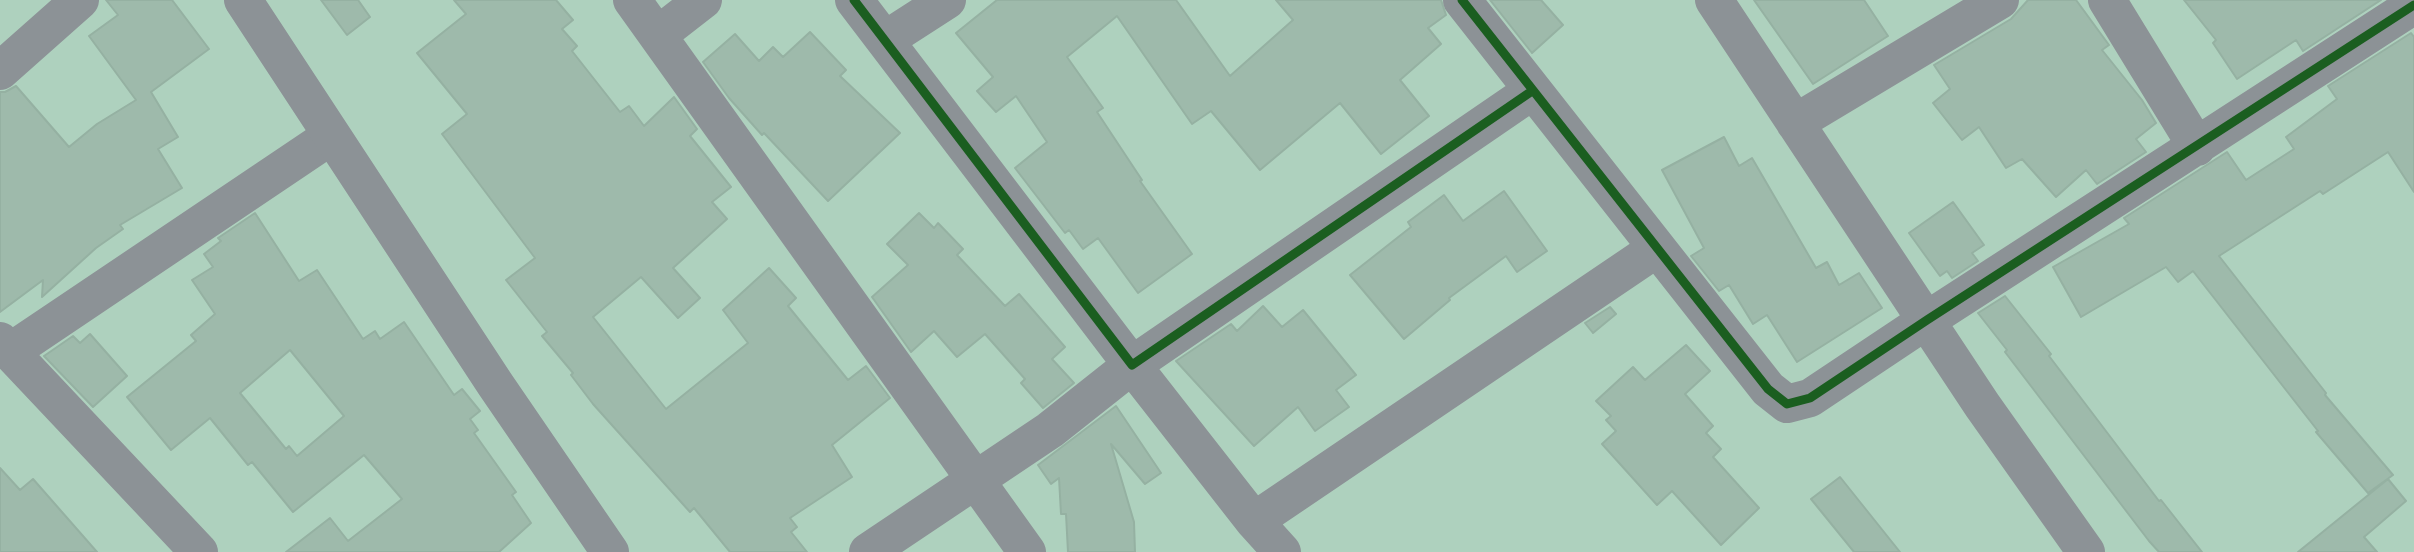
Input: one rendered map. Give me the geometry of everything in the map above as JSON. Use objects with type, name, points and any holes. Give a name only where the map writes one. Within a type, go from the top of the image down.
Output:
[{"type":"street","points":[[0,71],[80,0]]},
{"type":"street","points":[[243,0],[610,552]]},
{"type":"street","points":[[632,0],[1027,552]]},
{"type":"street","points":[[658,35],[703,0]]},
{"type":"street","points":[[853,0],[1132,365],[1254,521],[1282,552]]},
{"type":"street","points":[[885,40],[947,0]]},
{"type":"street","points":[[1462,0],[1768,389],[1787,404],[1810,398],[2414,5]]},
{"type":"street","points":[[1714,0],[1982,405],[2086,552]]},
{"type":"street","points":[[1795,123],[2000,0]]},
{"type":"street","points":[[2107,0],[2197,147]]},
{"type":"street","points":[[869,552],[1050,430],[1132,365],[1532,91]]},
{"type":"street","points":[[199,552],[5,346],[331,136]]},
{"type":"street","points":[[1254,521],[1656,249]]},
{"type":"building","points":[[106,0],[172,0],[209,49],[151,92],[178,137],[158,149],[182,188],[120,225],[123,229],[96,248],[42,297],[43,280],[0,312],[0,92],[16,86],[69,147],[97,124],[136,100],[89,36],[118,15]]},
{"type":"building","points":[[321,0],[358,0],[370,17],[347,35]]},
{"type":"building","points":[[454,0],[556,0],[573,20],[562,29],[577,46],[572,51],[620,112],[629,106],[644,126],[674,97],[697,129],[690,136],[731,187],[712,202],[727,219],[673,268],[700,298],[678,318],[641,277],[593,317],[666,409],[748,343],[723,310],[769,268],[796,298],[788,306],[848,380],[866,366],[890,398],[832,445],[852,477],[790,518],[797,527],[791,532],[807,552],[730,552],[694,508],[690,512],[593,404],[571,375],[573,373],[542,336],[547,332],[506,280],[535,258],[442,134],[467,114],[417,53],[466,14]]},
{"type":"building","points":[[997,0],[1176,0],[1230,76],[1293,20],[1276,0],[1441,0],[1446,15],[1428,28],[1441,44],[1400,80],[1429,116],[1381,154],[1340,103],[1260,170],[1211,111],[1192,124],[1117,16],[1067,57],[1103,108],[1097,112],[1142,180],[1140,181],[1192,254],[1138,293],[1098,238],[1083,249],[1069,230],[1065,233],[1015,168],[1047,142],[1016,96],[996,112],[977,91],[993,77],[956,33]]},
{"type":"building","points":[[1490,0],[1541,0],[1563,25],[1532,53]]},
{"type":"building","points":[[1754,0],[1864,0],[1888,36],[1813,84]]},
{"type":"building","points":[[2028,0],[2076,0],[2109,45],[2102,50],[2142,100],[2156,123],[2136,139],[2146,152],[2097,184],[2086,170],[2056,197],[2022,159],[2006,168],[1979,127],[1962,140],[1933,103],[1950,89],[1934,65],[2011,19]]},
{"type":"building","points":[[2184,0],[2381,0],[2303,51],[2296,40],[2237,79],[2213,43],[2216,40]]},
{"type":"building","points":[[810,32],[846,70],[840,76],[900,133],[828,201],[764,133],[762,135],[729,98],[703,62],[735,34],[759,61],[773,47],[783,57]]},
{"type":"building","points":[[2411,33],[2414,37],[2414,192],[2388,152],[2323,194],[2320,191],[2219,256],[2325,395],[2393,475],[2368,493],[2316,432],[2318,431],[2193,271],[2178,282],[2166,267],[2081,317],[2053,267],[2129,224],[2124,218],[2227,152],[2246,180],[2294,149],[2286,137],[2337,99],[2328,86]]},
{"type":"building","points":[[1724,137],[1739,166],[1752,158],[1816,268],[1827,262],[1839,285],[1859,273],[1882,308],[1797,362],[1767,315],[1753,324],[1729,285],[1719,291],[1691,256],[1704,248],[1662,170]]},
{"type":"building","points":[[1504,191],[1547,251],[1517,272],[1506,256],[1449,298],[1450,300],[1404,339],[1350,275],[1411,227],[1408,222],[1444,195],[1463,221]]},
{"type":"building","points":[[1953,202],[1984,245],[1972,253],[1978,261],[1952,278],[1947,271],[1940,276],[1909,233]]},
{"type":"building","points":[[255,213],[299,281],[317,270],[363,339],[375,331],[380,339],[404,322],[454,395],[462,389],[480,411],[470,419],[478,430],[474,433],[516,492],[512,495],[531,523],[499,552],[286,552],[330,518],[348,541],[402,499],[364,455],[293,512],[252,462],[248,465],[210,418],[171,450],[127,397],[196,341],[191,335],[215,314],[192,280],[213,267],[204,254],[221,241],[218,238]],"holes":[[[290,350],[344,416],[297,456],[289,446],[286,449],[240,393]]]},
{"type":"building","points":[[919,213],[934,228],[938,223],[963,249],[957,255],[1005,306],[1019,294],[1065,347],[1052,359],[1074,383],[1043,408],[1021,383],[1025,379],[985,334],[957,357],[934,331],[911,352],[872,297],[908,265],[887,244]]},
{"type":"building","points":[[2005,296],[2159,501],[2161,500],[2202,552],[2159,552],[2149,541],[1978,313]]},
{"type":"building","points":[[1263,306],[1282,327],[1303,310],[1356,375],[1336,390],[1349,407],[1315,431],[1298,407],[1254,446],[1176,361],[1231,324],[1237,331]]},
{"type":"building","points":[[1610,307],[1616,314],[1593,333],[1585,323]]},
{"type":"building","points":[[90,334],[127,376],[93,407],[44,356],[73,336],[80,343]]},
{"type":"building","points":[[1686,345],[1710,371],[1685,394],[1713,426],[1706,433],[1721,449],[1713,457],[1759,508],[1721,545],[1672,491],[1657,505],[1602,444],[1616,431],[1606,420],[1611,416],[1596,401],[1633,367],[1645,380]]},
{"type":"building","points":[[1116,406],[1161,473],[1145,484],[1111,444],[1134,522],[1135,552],[1068,552],[1066,514],[1061,514],[1059,478],[1051,484],[1038,465]]},
{"type":"building","points":[[0,468],[20,490],[33,479],[97,552],[0,552]]},
{"type":"building","points":[[1840,477],[1900,552],[1854,552],[1811,499]]},
{"type":"building","points":[[2388,479],[2406,501],[2364,537],[2377,552],[2298,552]]},
{"type":"cycle path","points":[[854,0],[1132,365],[1532,91]]},
{"type":"cycle path","points":[[1462,0],[1768,389],[1787,404],[1810,398],[2414,5]]}]
